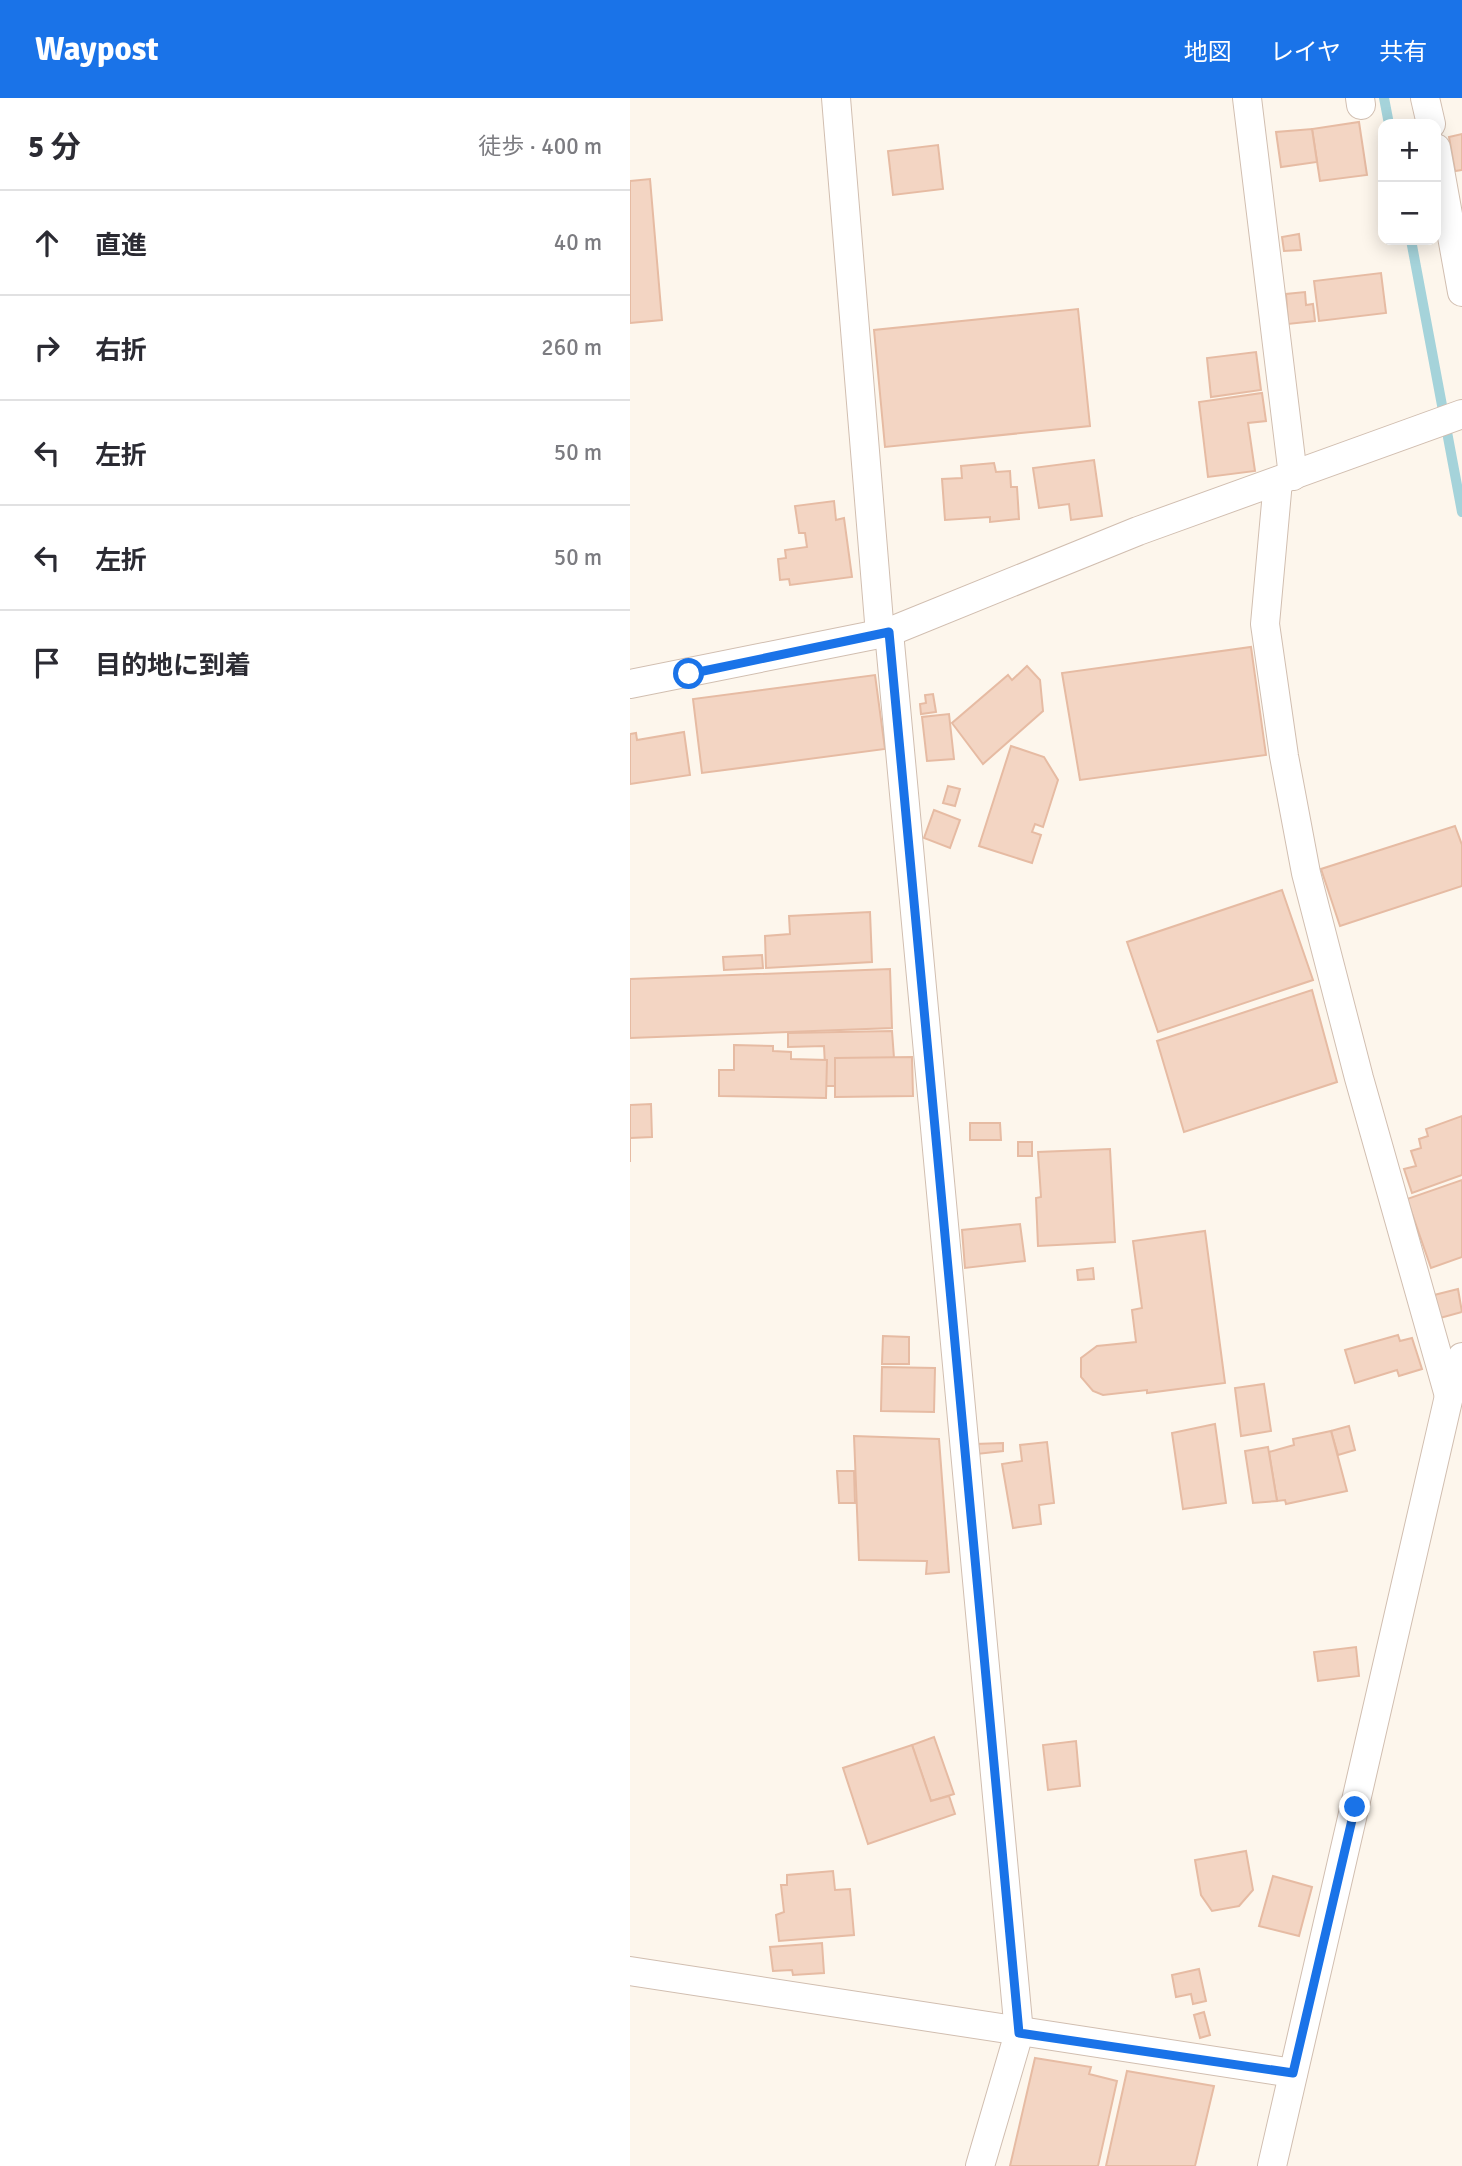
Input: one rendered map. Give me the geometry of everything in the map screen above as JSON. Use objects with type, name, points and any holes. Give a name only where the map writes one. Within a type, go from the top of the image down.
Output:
[{"type":"street","points":[[836,98],[1019,2033],[980,2166]]},
{"type":"street","points":[[1247,98],[1285,479],[1265,624],[1286,769],[1306,873],[1359,1077],[1449,1395]]},
{"type":"street","points":[[1425,98],[1430,119]]},
{"type":"street","points":[[1441,176],[1462,292]]},
{"type":"street","points":[[630,684],[885,633],[1138,531],[1462,414]]},
{"type":"street","points":[[1272,2166],[1449,1395],[1462,1357]]},
{"type":"street","points":[[630,1971],[1019,2033],[1293,2073]]},
{"type":"building","points":[[1359,122],[1367,175],[1320,181],[1312,129]]},
{"type":"building","points":[[1312,129],[1317,162],[1281,167],[1276,132]]},
{"type":"building","points":[[1462,134],[1462,170],[1455,171],[1449,137]]},
{"type":"building","points":[[938,145],[943,189],[893,195],[888,151]]},
{"type":"building","points":[[650,179],[662,320],[630,323],[630,181]]},
{"type":"building","points":[[1299,234],[1301,250],[1284,251],[1282,237]]},
{"type":"building","points":[[1381,273],[1386,313],[1319,321],[1314,281]]},
{"type":"building","points":[[1305,292],[1306,305],[1313,304],[1315,321],[1288,324],[1286,294]]},
{"type":"building","points":[[1078,309],[1090,426],[885,447],[874,330]]},
{"type":"building","points":[[1256,352],[1261,390],[1211,397],[1207,358]]},
{"type":"building","points":[[1262,393],[1266,421],[1248,423],[1255,471],[1208,477],[1199,402]]},
{"type":"building","points":[[1094,460],[1102,516],[1071,520],[1069,504],[1039,508],[1033,468]]},
{"type":"building","points":[[994,463],[996,472],[1010,471],[1011,487],[1017,487],[1019,519],[990,522],[990,517],[945,520],[942,479],[962,478],[961,466]]},
{"type":"building","points":[[834,501],[836,520],[844,518],[852,577],[790,585],[789,579],[780,580],[778,559],[786,558],[785,550],[807,547],[805,533],[799,533],[795,506]]},
{"type":"building","points":[[1251,647],[1266,755],[1080,780],[1062,673]]},
{"type":"building","points":[[1027,666],[1040,680],[1043,711],[983,764],[952,723],[1008,675],[1012,680]]},
{"type":"building","points":[[875,675],[885,749],[702,773],[693,699]]},
{"type":"building","points":[[933,694],[936,712],[921,714],[920,704],[926,703],[925,695]]},
{"type":"building","points":[[949,714],[954,759],[927,761],[922,717]]},
{"type":"building","points":[[684,732],[690,775],[630,784],[630,734],[636,733],[637,740]]},
{"type":"building","points":[[1011,746],[1044,757],[1058,780],[1043,827],[1035,824],[1032,832],[1041,835],[1032,863],[979,846]]},
{"type":"building","points":[[948,786],[960,789],[955,806],[943,803]]},
{"type":"building","points":[[934,810],[960,820],[950,848],[924,838]]},
{"type":"building","points":[[1455,826],[1462,845],[1462,886],[1340,926],[1321,869]]},
{"type":"building","points":[[1282,890],[1313,980],[1158,1032],[1127,942]]},
{"type":"building","points":[[870,912],[872,962],[766,968],[765,936],[790,934],[789,916]]},
{"type":"building","points":[[762,955],[763,968],[724,970],[723,957]]},
{"type":"building","points":[[890,969],[892,1028],[630,1038],[630,979]]},
{"type":"building","points":[[1312,990],[1337,1082],[1184,1132],[1157,1041]]},
{"type":"building","points":[[892,1031],[894,1058],[835,1058],[835,1086],[826,1086],[824,1046],[788,1047],[788,1033]]},
{"type":"building","points":[[734,1045],[773,1046],[773,1051],[791,1052],[791,1059],[827,1060],[826,1098],[719,1096],[719,1070],[734,1070]]},
{"type":"building","points":[[912,1057],[913,1096],[835,1097],[835,1058]]},
{"type":"building","points":[[651,1104],[652,1137],[630,1138],[630,1105]]},
{"type":"building","points":[[1462,1116],[1462,1175],[1412,1193],[1404,1169],[1416,1166],[1411,1151],[1421,1148],[1419,1139],[1428,1136],[1426,1129]]},
{"type":"building","points":[[970,1123],[1000,1123],[1001,1140],[970,1140]]},
{"type":"building","points":[[1018,1142],[1032,1142],[1032,1156],[1018,1156]]},
{"type":"building","points":[[1110,1149],[1115,1242],[1038,1246],[1036,1198],[1041,1197],[1038,1152]]},
{"type":"building","points":[[1462,1180],[1462,1257],[1431,1268],[1407,1199]]},
{"type":"building","points":[[1020,1224],[1025,1261],[965,1268],[962,1230]]},
{"type":"building","points":[[1205,1231],[1225,1383],[1147,1393],[1147,1390],[1103,1395],[1093,1391],[1081,1377],[1081,1358],[1097,1346],[1136,1342],[1132,1310],[1142,1308],[1133,1241]]},
{"type":"building","points":[[1093,1268],[1094,1279],[1078,1280],[1077,1270]]},
{"type":"building","points":[[1458,1289],[1462,1312],[1440,1318],[1434,1295]]},
{"type":"building","points":[[1398,1335],[1400,1341],[1412,1338],[1422,1369],[1399,1376],[1397,1370],[1355,1383],[1345,1350]]},
{"type":"building","points":[[883,1336],[909,1337],[909,1364],[882,1364]]},
{"type":"building","points":[[882,1367],[935,1368],[934,1412],[881,1411]]},
{"type":"building","points":[[1264,1384],[1271,1431],[1241,1436],[1235,1388]]},
{"type":"building","points":[[1215,1424],[1226,1503],[1183,1509],[1172,1433]]},
{"type":"building","points":[[1349,1426],[1355,1450],[1338,1455],[1331,1431]]},
{"type":"building","points":[[1331,1431],[1347,1491],[1286,1504],[1285,1500],[1277,1501],[1269,1452],[1294,1445],[1293,1439]]},
{"type":"building","points":[[854,1436],[939,1439],[949,1572],[926,1574],[927,1561],[859,1560]]},
{"type":"building","points":[[1047,1442],[1054,1503],[1039,1505],[1041,1524],[1013,1528],[1002,1464],[1022,1461],[1020,1445]]},
{"type":"building","points":[[1003,1443],[1003,1451],[977,1454],[975,1444]]},
{"type":"building","points":[[1268,1447],[1277,1501],[1253,1503],[1245,1451]]},
{"type":"building","points":[[837,1471],[854,1471],[855,1503],[839,1503]]},
{"type":"building","points":[[1356,1647],[1359,1676],[1318,1681],[1314,1652]]},
{"type":"building","points":[[934,1737],[954,1794],[931,1801],[912,1745]]},
{"type":"building","points":[[1076,1741],[1080,1786],[1048,1790],[1043,1745]]},
{"type":"building","points":[[912,1745],[931,1801],[949,1796],[955,1814],[868,1844],[843,1768]]},
{"type":"building","points":[[1246,1851],[1253,1890],[1239,1906],[1212,1911],[1201,1895],[1195,1860]]},
{"type":"building","points":[[833,1871],[835,1890],[850,1889],[854,1935],[779,1941],[776,1915],[784,1912],[781,1885],[787,1885],[787,1875]]},
{"type":"building","points":[[1273,1876],[1312,1887],[1299,1936],[1259,1926]]},
{"type":"building","points":[[822,1943],[824,1973],[793,1975],[792,1970],[773,1971],[770,1947]]},
{"type":"building","points":[[1199,1969],[1206,2001],[1193,2004],[1191,1994],[1176,1997],[1172,1975]]},
{"type":"building","points":[[1204,2012],[1210,2035],[1200,2038],[1194,2015]]},
{"type":"building","points":[[1035,2058],[1091,2067],[1089,2074],[1117,2081],[1098,2166],[1010,2166]]},
{"type":"building","points":[[1127,2071],[1214,2086],[1195,2166],[1106,2166]]},
{"type":"waterway","points":[[1384,98],[1388,119]]},
{"type":"waterway","points":[[1412,245],[1462,512]]},
{"type":"route","points":[[689,674],[889,632],[1019,2033],[1293,2073],[1355,1807]]}]
